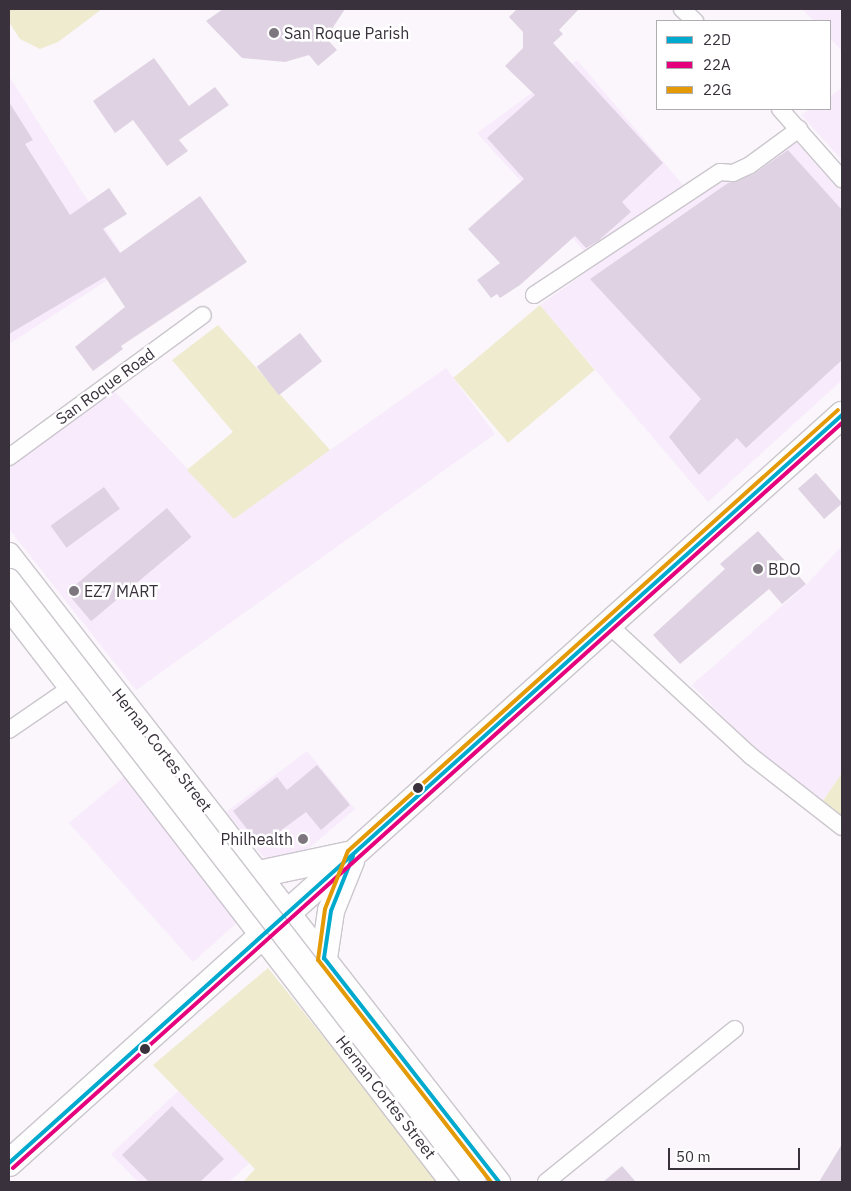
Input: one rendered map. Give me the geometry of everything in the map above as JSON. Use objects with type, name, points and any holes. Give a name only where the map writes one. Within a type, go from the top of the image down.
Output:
[{"type":"main road","points":[[9,1163],[610,626],[842,415]]},
{"type":"main road","name":"Hernan Cortes Street","points":[[9,554],[499,1182]]},
{"type":"main road","name":"Hernan Cortes Street","points":[[9,580],[475,1182]]},
{"type":"main road","name":"Hernan Cortes Street","points":[[9,608],[451,1182]]},
{"type":"main road","points":[[258,874],[354,853]]},
{"type":"main road","points":[[324,958],[331,911],[354,853]]},
{"type":"street","points":[[682,9],[694,20]]},
{"type":"street","points":[[781,110],[842,179]]},
{"type":"street","points":[[534,295],[720,172],[733,173],[750,165],[799,129]]},
{"type":"street","name":"San Roque Road","points":[[9,457],[203,315]]},
{"type":"street","points":[[610,626],[750,756],[842,827]]},
{"type":"street","points":[[9,730],[70,688]]},
{"type":"street","points":[[546,1182],[735,1029]]},
{"type":"shaded area","points":[[9,9],[102,9],[58,42],[40,49],[20,39],[9,22]]},
{"type":"shaded area","points":[[802,9],[842,9],[842,51],[831,39],[831,20],[813,20]]},
{"type":"shaded area","points":[[577,60],[683,185],[588,255],[477,133]]},
{"type":"shaded area","points":[[9,76],[129,266],[9,344]]},
{"type":"shaded area","points":[[842,88],[842,160],[801,115],[808,110],[831,110],[831,95]]},
{"type":"shaded area","points":[[785,130],[842,193],[842,380],[708,502],[540,305]]},
{"type":"shaded area","points":[[540,305],[595,370],[508,443],[453,378]]},
{"type":"shaded area","points":[[218,325],[330,450],[234,519],[187,470],[233,432],[172,360]]},
{"type":"shaded area","points":[[446,368],[495,434],[136,690],[9,529],[9,463],[111,388],[234,518]]},
{"type":"shaded area","points":[[842,546],[842,773],[822,802],[757,752],[692,685],[808,583]]},
{"type":"shaded area","points":[[307,751],[355,809],[295,860],[267,861],[226,812]]},
{"type":"shaded area","points":[[842,773],[842,818],[822,802]]},
{"type":"shaded area","points":[[125,776],[240,920],[193,962],[69,823]]},
{"type":"shaded area","points":[[268,968],[440,1182],[243,1182],[255,1169],[153,1065]]},
{"type":"shaded area","points":[[238,1035],[308,1109],[229,1182],[138,1182],[111,1154]]},
{"type":"building","name":"San Roque Parish","points":[[223,9],[345,9],[326,38],[337,50],[318,66],[309,55],[285,62],[242,58],[206,21]]},
{"type":"building","points":[[517,9],[579,9],[559,30],[563,34],[553,43],[663,163],[622,202],[631,212],[598,241],[586,248],[575,236],[520,285],[500,298],[497,294],[491,298],[477,280],[500,263],[468,229],[524,179],[487,138],[535,95],[505,66],[523,48],[523,32],[509,17]]},
{"type":"building","points":[[154,58],[189,106],[215,87],[229,105],[179,140],[188,151],[167,166],[133,120],[115,133],[93,101]]},
{"type":"building","points":[[9,102],[33,140],[25,144],[70,215],[109,188],[127,214],[103,229],[120,253],[200,196],[247,262],[121,346],[123,349],[93,371],[75,347],[125,307],[105,277],[9,334]]},
{"type":"building","points":[[788,150],[842,210],[842,360],[746,448],[737,438],[699,475],[669,437],[701,399],[590,279],[728,183],[754,174]]},
{"type":"building","points":[[300,333],[322,361],[279,395],[257,367]]},
{"type":"building","points":[[816,473],[842,503],[824,519],[798,489]]},
{"type":"building","points":[[104,487],[120,509],[66,548],[51,526]]},
{"type":"building","points":[[167,508],[191,537],[91,621],[67,592]]},
{"type":"building","points":[[758,531],[806,584],[782,604],[769,589],[680,664],[653,635],[725,569],[720,564]]},
{"type":"building","points":[[317,765],[350,805],[321,830],[306,812],[260,846],[233,811],[277,777],[287,790]]},
{"type":"building","points":[[172,1106],[224,1159],[200,1182],[149,1182],[122,1155]]},
{"type":"building","points":[[842,1144],[842,1182],[819,1182]]},
{"type":"building","points":[[622,1166],[636,1182],[603,1182]]},
{"type":"transit line","name":"22G","points":[[491,1182],[318,960],[325,909],[348,851],[838,410]]},
{"type":"transit line","name":"22D","points":[[9,1163],[842,415]]},
{"type":"transit line","name":"22A","points":[[13,1168],[842,423]]},
{"type":"transit line","name":"22D","points":[[353,856],[331,911],[324,958],[499,1182]]},
{"type":"place","name":"San Roque Parish","points":[[274,33]]},
{"type":"place","name":"BDO","points":[[758,569]]},
{"type":"place","name":"EZ7 MART","points":[[74,591]]},
{"type":"place","name":"Philhealth","points":[[303,839]]}]
